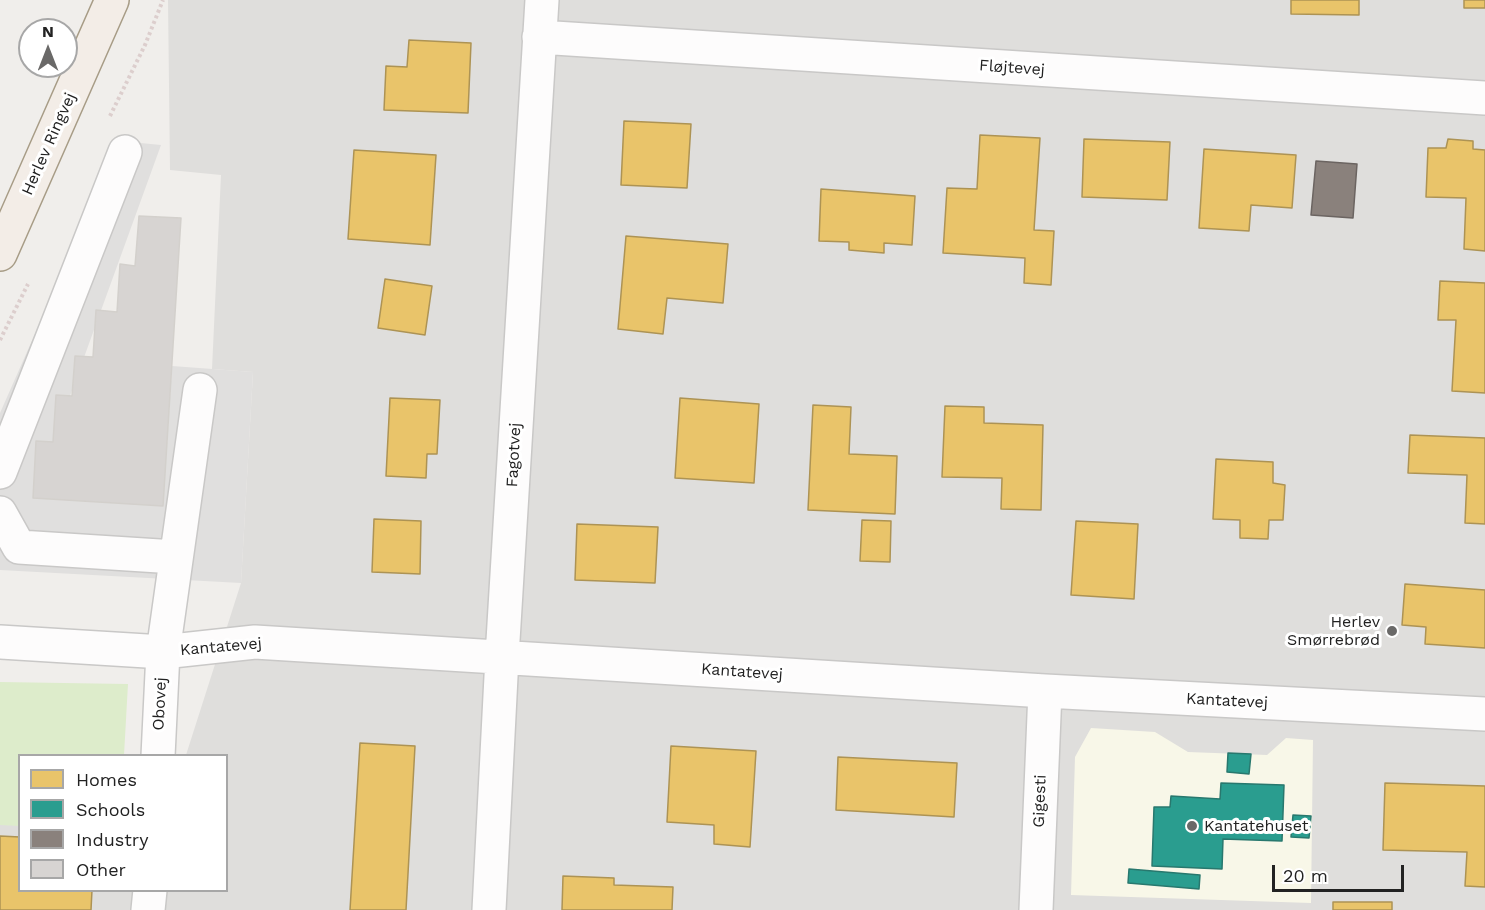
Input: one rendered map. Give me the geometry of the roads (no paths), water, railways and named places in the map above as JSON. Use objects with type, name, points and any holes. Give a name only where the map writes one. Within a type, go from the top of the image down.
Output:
[{"type":"main road","name":"Herlev Ringvej","points":[[0,254],[112,0]]},
{"type":"street","name":"Fagotvej","points":[[489,910],[542,0]]},
{"type":"street","name":"Fløjtevej","points":[[539,37],[1485,98]]},
{"type":"street","points":[[0,472],[125,152]]},
{"type":"street","name":"Obovej","points":[[158,754],[163,652],[200,390]]},
{"type":"street","points":[[0,513],[19,547],[175,557]]},
{"type":"street","name":"Kantatevej","points":[[0,642],[163,652],[255,642],[1045,691],[1485,714]]},
{"type":"street","name":"Gigesti","points":[[1036,910],[1045,691]]},
{"type":"street","points":[[148,910],[150,892]]},
{"type":"place","name":"Herlev Smørrebrød","points":[[1392,631]]},
{"type":"place","name":"Kantatehuset","points":[[1192,826]]}]
